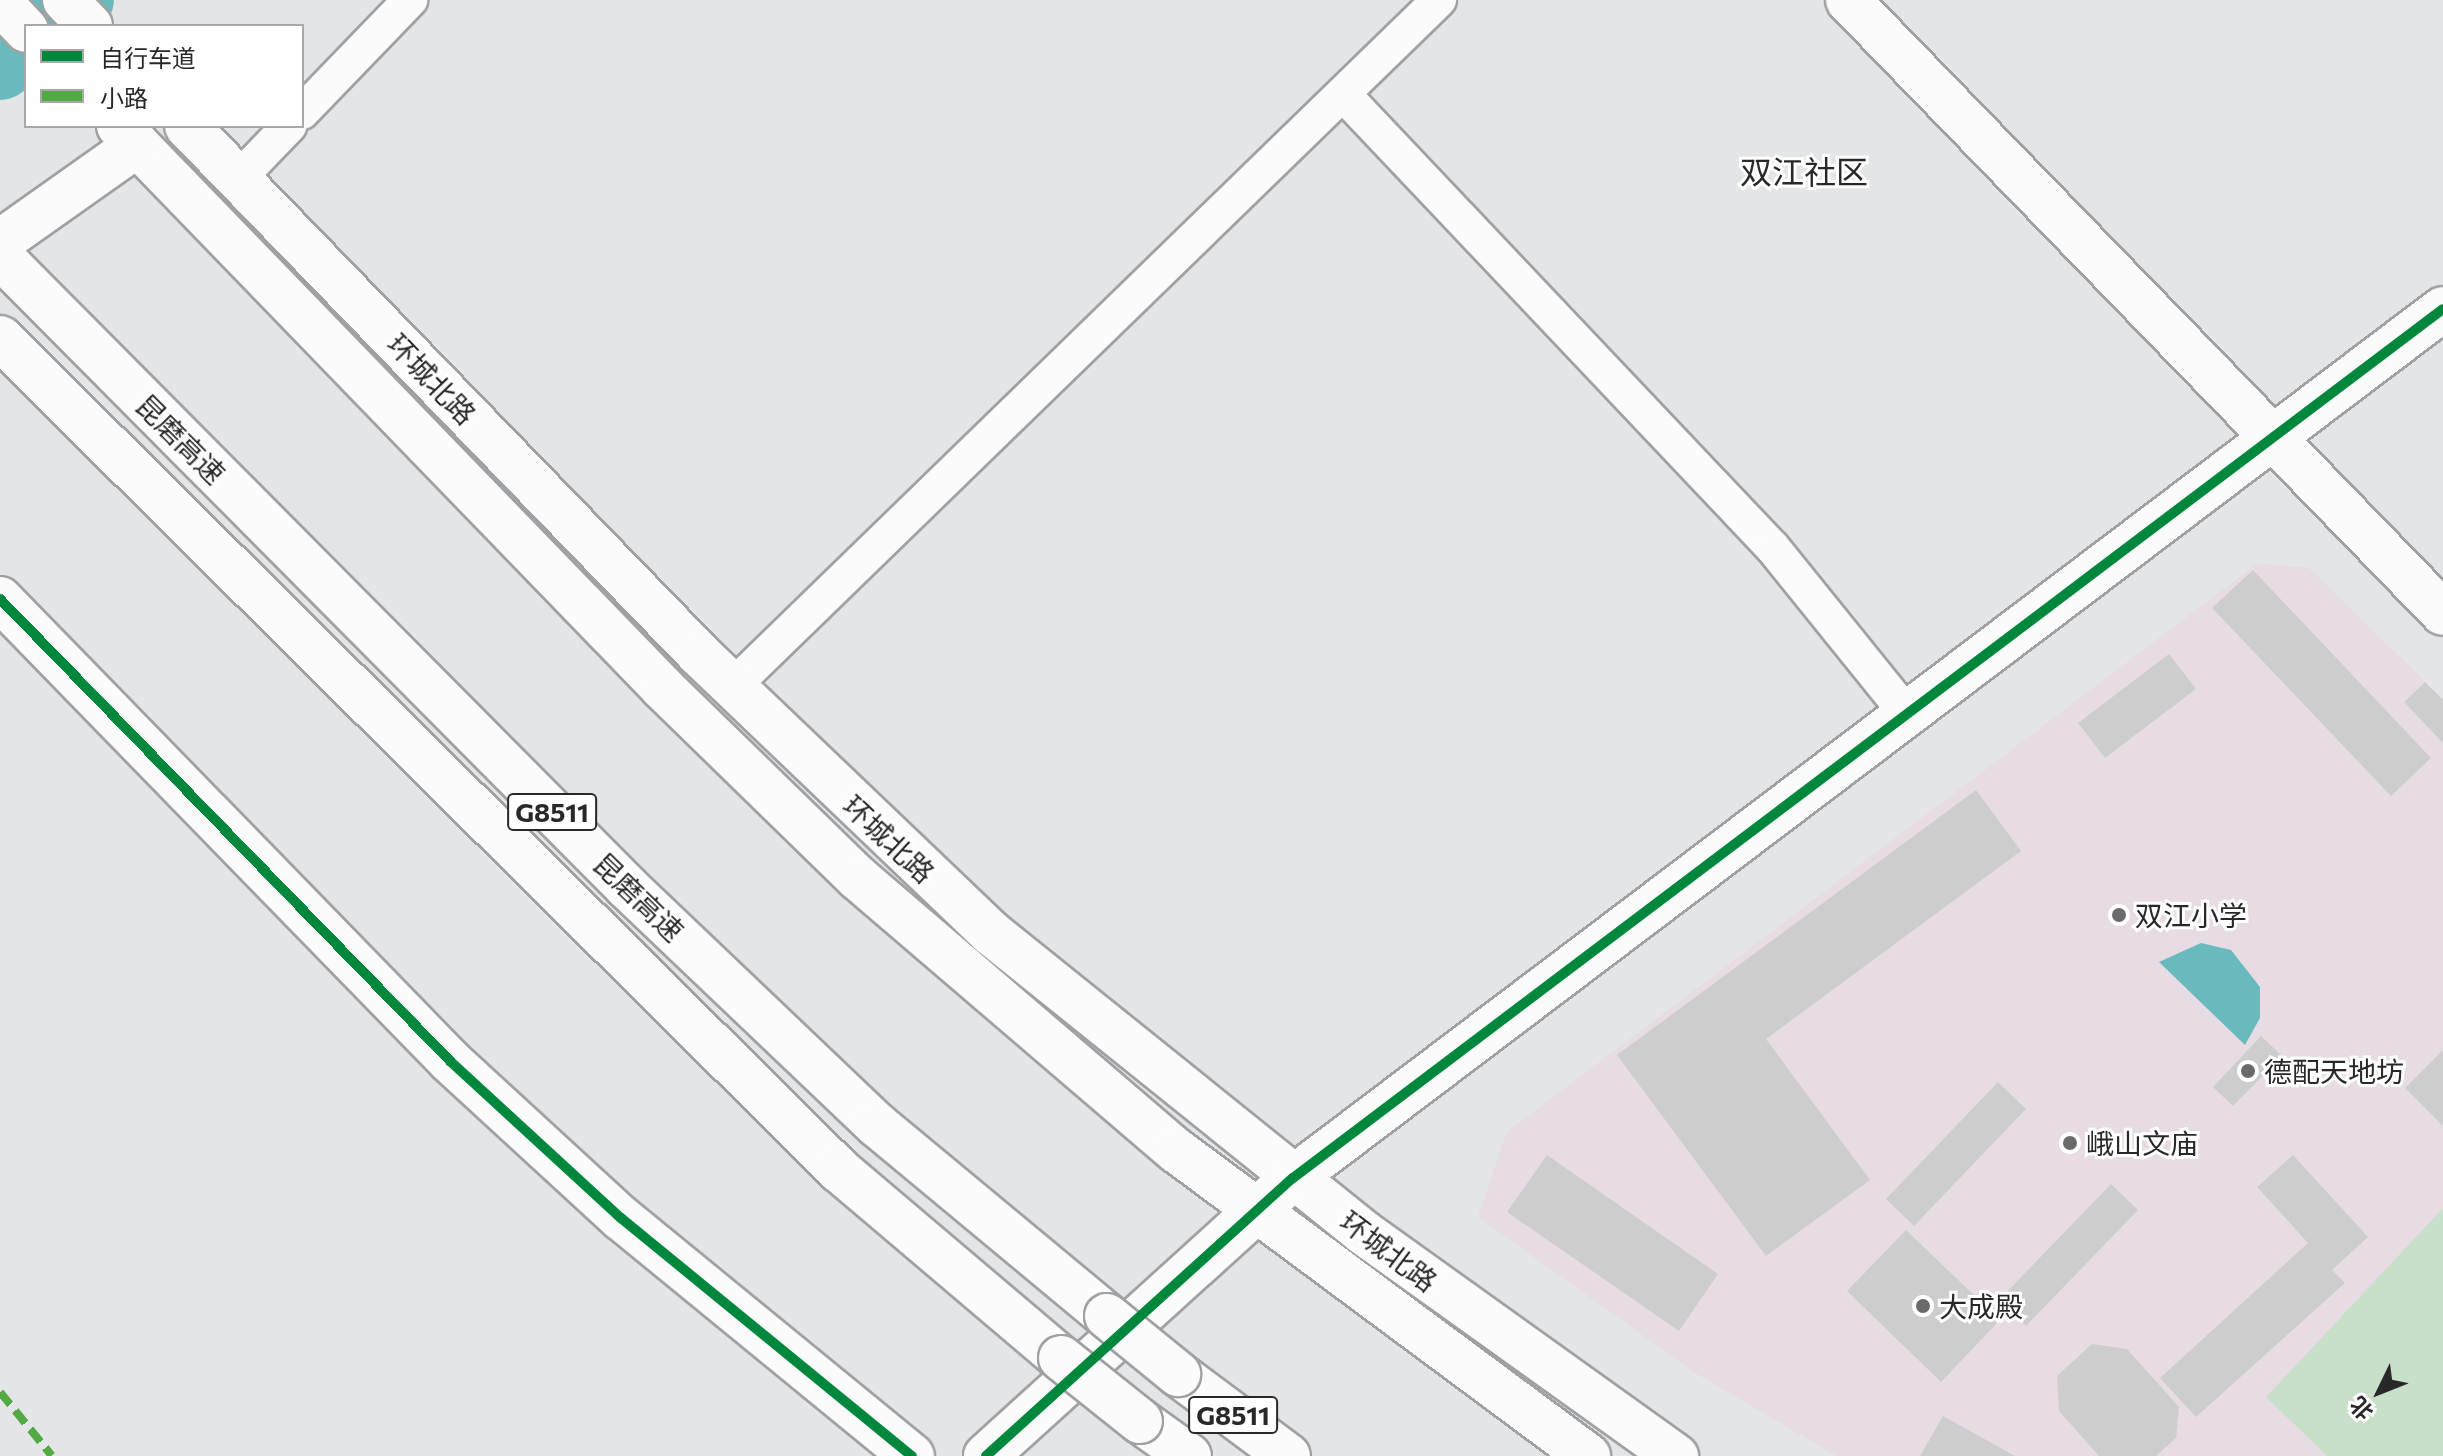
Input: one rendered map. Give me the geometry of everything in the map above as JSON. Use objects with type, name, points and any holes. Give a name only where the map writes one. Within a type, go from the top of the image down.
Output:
[{"type":"main road","points":[[65,0],[88,24]]},
{"type":"main road","points":[[1848,0],[2443,613]]},
{"type":"main road","points":[[0,2],[24,28]]},
{"type":"main road","name":"环城北路","points":[[189,128],[732,687],[991,933],[1293,1178],[1676,1456]]},
{"type":"main road","points":[[0,242],[128,135]]},
{"type":"main road","name":"环城北路","points":[[128,135],[796,819],[1055,1052],[1256,1211],[1588,1456]]},
{"type":"main road","name":"昆磨高速","points":[[11,268],[627,887],[877,1125],[1178,1374],[1288,1456]]},
{"type":"main road","points":[[986,1456],[1293,1178],[2443,309]]},
{"type":"main road","name":"昆磨高速","points":[[0,338],[839,1170],[1061,1358],[1189,1456]]},
{"type":"main road","points":[[0,599],[450,1061],[621,1218],[912,1456]]},
{"type":"street","points":[[304,110],[410,0]]},
{"type":"street","points":[[732,687],[1439,0]]},
{"type":"street","points":[[1343,94],[1773,548],[1907,714]]},
{"type":"street","points":[[238,179],[287,128]]},
{"type":"shaded area","name":"双江小学","points":[[2258,563],[2309,568],[2443,699],[2443,1456],[1836,1456],[1695,1373],[1478,1217],[1507,1132]]},
{"type":"green space","points":[[2443,1208],[2443,1456],[2327,1456],[2266,1397]]},
{"type":"water","points":[[2201,943],[2231,950],[2260,987],[2260,1018],[2245,1045],[2159,962]]},
{"type":"building","points":[[2253,570],[2431,758],[2391,796],[2212,608]]},
{"type":"building","points":[[2169,654],[2196,689],[2105,758],[2078,723]]},
{"type":"building","points":[[2425,682],[2443,700],[2443,743],[2404,702]]},
{"type":"building","points":[[1976,790],[2021,851],[1766,1039],[1870,1180],[1766,1256],[1617,1055]]},
{"type":"building","name":"德配天地坊","points":[[2261,1036],[2282,1056],[2233,1106],[2213,1087]]},
{"type":"building","points":[[2443,1050],[2443,1126],[2405,1088]]},
{"type":"building","points":[[1998,1082],[2026,1109],[1914,1226],[1886,1199]]},
{"type":"building","points":[[1547,1155],[1718,1274],[1679,1331],[1507,1212]]},
{"type":"building","points":[[2293,1155],[2368,1237],[2332,1270],[2345,1283],[2196,1417],[2160,1378],[2308,1243],[2257,1187]]},
{"type":"building","points":[[2111,1184],[2138,1210],[2026,1326],[1999,1300]]},
{"type":"building","name":"大成殿","points":[[1906,1230],[2000,1320],[1941,1382],[1847,1291]]},
{"type":"building","points":[[2092,1344],[2127,1349],[2179,1407],[2176,1438],[2156,1456],[2099,1456],[2059,1411],[2057,1376]]},
{"type":"building","points":[[1943,1416],[2015,1456],[1920,1456]]},
{"type":"waterway","points":[[49,24],[79,0]]},
{"type":"waterway","points":[[0,65],[24,46]]},
{"type":"marked path","points":[[0,1392],[52,1456]]},
{"type":"cycle path","points":[[986,1456],[1293,1178],[2443,309]]},
{"type":"cycle path","points":[[0,599],[450,1061],[621,1218],[912,1456]]},
{"type":"place","name":"双江小学","points":[[2119,915]]},
{"type":"place","name":"德配天地坊","points":[[2248,1071]]},
{"type":"place","name":"峨山文庙","points":[[2070,1143]]},
{"type":"place","name":"大成殿","points":[[1923,1306]]},
{"type":"district","name":"双江社区","points":[[1804,171]]}]
